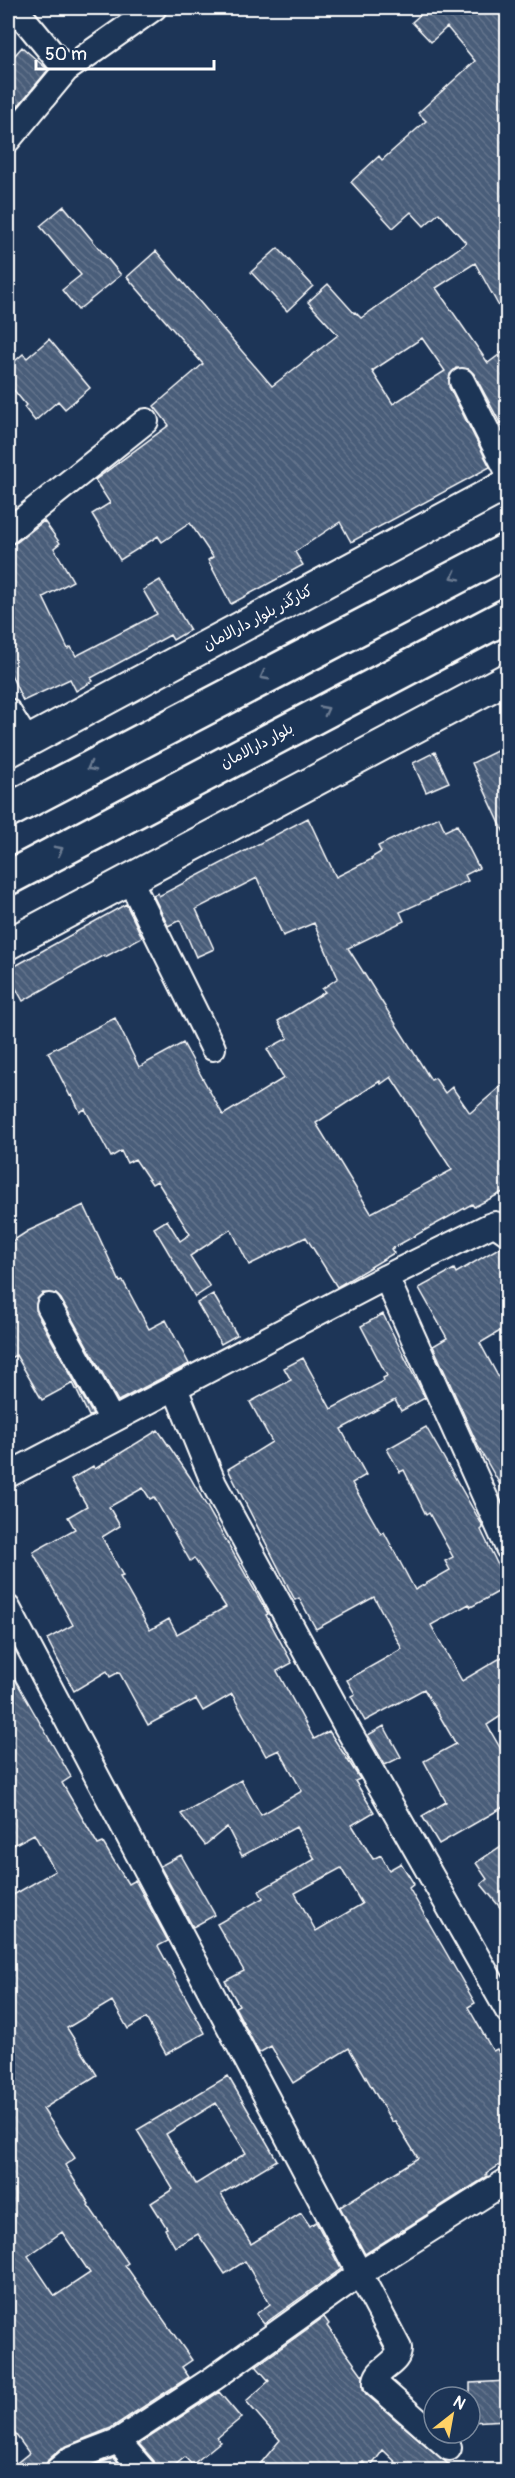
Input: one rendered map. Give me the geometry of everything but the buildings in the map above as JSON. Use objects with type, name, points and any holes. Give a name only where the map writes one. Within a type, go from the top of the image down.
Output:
[{"type":"main road","points":[[8,811],[507,550]]},
{"type":"main road","name":"بلوار دارالامان","points":[[8,878],[507,615]]},
{"type":"street","points":[[15,8],[66,70]]},
{"type":"street","points":[[8,140],[66,70],[154,8]]},
{"type":"street","points":[[462,381],[507,472]]},
{"type":"street","points":[[8,531],[146,421]]},
{"type":"street","name":"کنارگذر بلوار دارالامان","points":[[17,746],[507,484]]},
{"type":"street","points":[[8,944],[507,678]]},
{"type":"street","points":[[8,711],[17,746]]},
{"type":"street","points":[[129,878],[213,1048]]},
{"type":"street","points":[[8,1475],[386,1277],[489,1226],[495,1224],[507,1233]]},
{"type":"street","points":[[386,1277],[507,1548]]},
{"type":"street","points":[[49,1306],[112,1420]]},
{"type":"street","points":[[175,1388],[214,1484],[346,1726],[507,2011]]},
{"type":"street","points":[[8,1608],[399,2353],[378,2375],[376,2384],[449,2448]]},
{"type":"street","points":[[58,2470],[71,2458],[118,2441],[214,2378],[358,2275],[507,2180]]},
{"type":"street","points":[[118,2441],[143,2470]]}]
